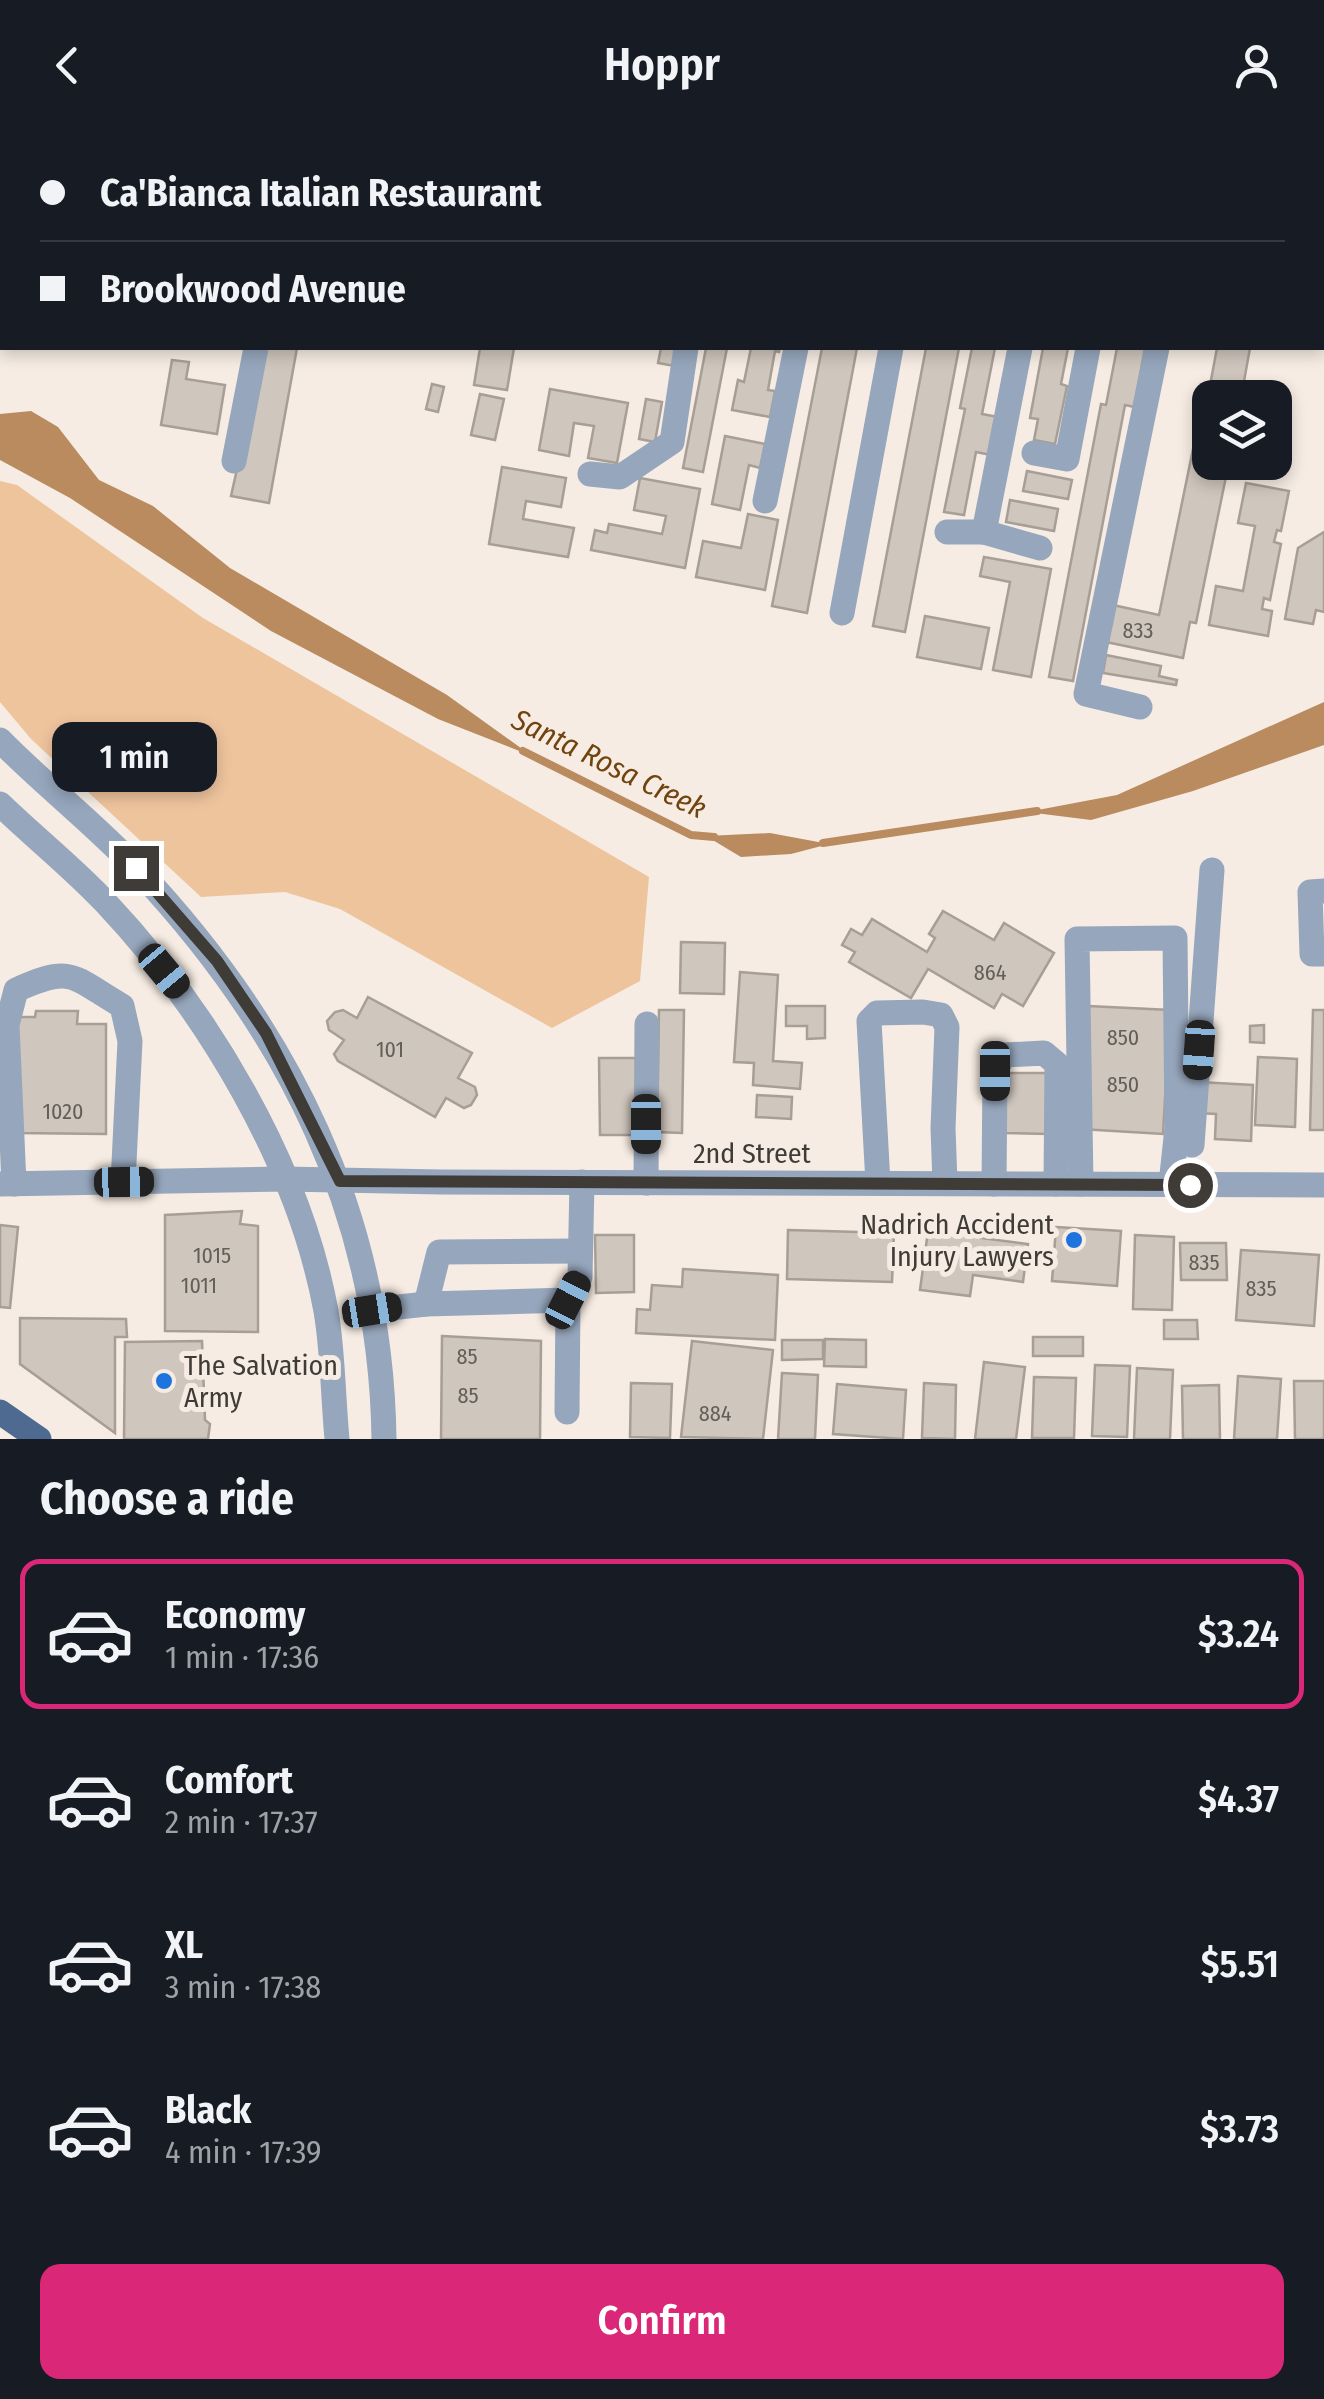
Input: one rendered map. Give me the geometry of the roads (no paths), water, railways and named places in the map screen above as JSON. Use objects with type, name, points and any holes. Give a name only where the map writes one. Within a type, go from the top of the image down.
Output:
[{"type":"main road","points":[[0,1412],[38,1439]]},
{"type":"street","points":[[234,461],[256,350]]},
{"type":"street","points":[[590,474],[620,476],[672,442],[686,350]]},
{"type":"street","points":[[765,501],[796,350]]},
{"type":"street","points":[[842,613],[892,350]]},
{"type":"street","points":[[984,532],[1020,350]]},
{"type":"street","points":[[1034,454],[1067,459],[1088,350]]},
{"type":"street","points":[[1140,707],[1086,694],[1158,350]]},
{"type":"street","points":[[947,532],[984,532],[1040,548]]},
{"type":"street","points":[[0,740],[136,868],[217,961],[266,1033],[340,1181],[372,1310],[383,1379],[384,1439]]},
{"type":"street","points":[[0,804],[104,902],[183,994],[272,1143],[302,1217],[326,1312],[337,1439]]},
{"type":"street","points":[[1180,1184],[1212,870]]},
{"type":"street","points":[[1324,891],[1310,892],[1312,954],[1324,954]]},
{"type":"street","points":[[1068,1184],[1077,938],[1176,938],[1180,1184]]},
{"type":"street","points":[[7,1184],[7,1025],[16,990],[49,975],[67,974],[122,1006],[130,1041],[124,1182]]},
{"type":"street","points":[[878,1184],[870,1021],[877,1013],[922,1012],[941,1016],[947,1027],[945,1184]]},
{"type":"street","points":[[646,1183],[647,1024]]},
{"type":"street","points":[[994,1184],[995,1071],[1004,1055],[1044,1053],[1056,1064],[1068,1184]]},
{"type":"street","name":"2nd Street","points":[[7,1184],[284,1178],[1324,1185]]},
{"type":"street","points":[[566,1412],[568,1300],[580,1277],[582,1182]]},
{"type":"street","points":[[426,1304],[439,1252],[580,1250]]},
{"type":"street","points":[[372,1310],[426,1304],[568,1300]]},
{"type":"waterway","name":"Santa Rosa Creek","points":[[523,751],[691,835],[714,837]]},
{"type":"waterway","name":"Santa Rosa Creek","points":[[823,843],[1037,811]]},
{"type":"place","name":"Nadrich Accident Injury Lawyers","points":[[1074,1240]]},
{"type":"place","name":"The Salvation Army","points":[[164,1381]]}]
